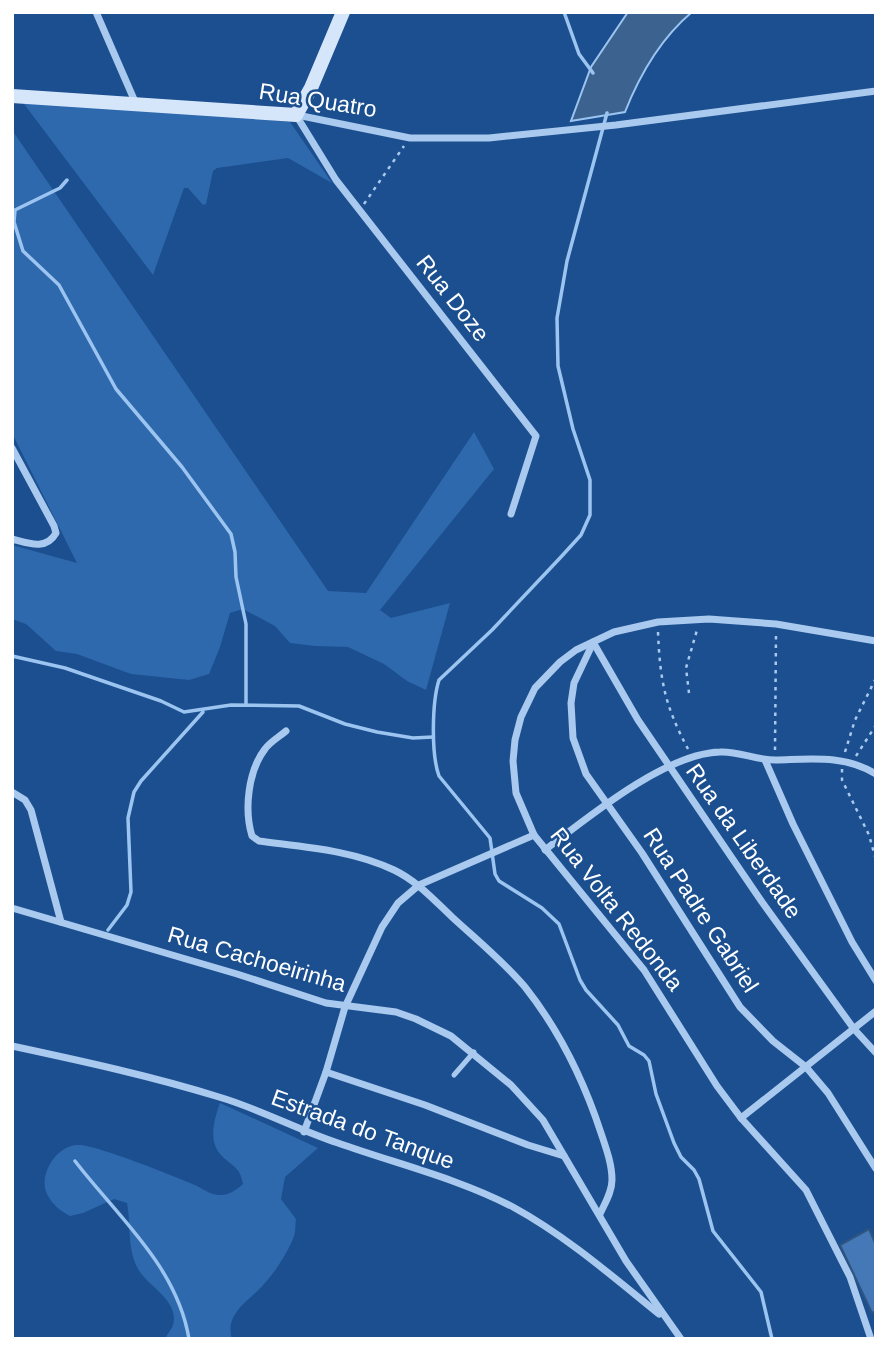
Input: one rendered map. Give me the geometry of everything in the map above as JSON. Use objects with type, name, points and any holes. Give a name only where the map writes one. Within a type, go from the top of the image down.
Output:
[{"type":"street","points":[[96,12],[137,104]]},
{"type":"street","points":[[296,115],[311,88],[343,12]]},
{"type":"street","name":"Rua Quatro","points":[[12,96],[296,115],[410,138],[489,138],[616,125],[876,91]]},
{"type":"street","name":"Rua Doze","points":[[296,115],[336,180],[536,436],[511,514]]},
{"type":"street","points":[[12,448],[56,533],[52,541],[44,545],[12,539]]},
{"type":"street","name":"Rua Volta Redonda","points":[[871,1339],[850,1277],[806,1190],[741,1118],[701,1063],[644,970],[534,835],[521,807],[514,779],[515,740],[521,717],[527,702],[544,677],[576,650],[614,632],[658,622],[698,620],[776,624],[876,641]]},
{"type":"street","name":"Rua da Liberdade","points":[[593,642],[669,767],[762,902],[854,1029],[876,1053]]},
{"type":"street","name":"Rua Padre Gabriel","points":[[593,642],[575,683],[571,720],[573,738],[586,774],[642,853],[740,1007],[773,1041],[806,1067],[828,1093],[876,1169]]},
{"type":"street","points":[[286,731],[267,746],[257,761],[249,792],[252,836],[259,841],[350,854],[394,870],[419,885],[491,951],[525,987],[584,1084],[611,1168],[610,1192],[600,1214]]},
{"type":"street","points":[[545,850],[606,804],[669,767],[719,751],[765,760],[848,761],[876,774]]},
{"type":"street","points":[[765,760],[793,824],[852,942],[876,981]]},
{"type":"street","points":[[12,792],[25,800],[32,810],[61,922]]},
{"type":"street","points":[[304,1132],[326,1072],[345,1007],[390,913],[419,885],[534,835]]},
{"type":"street","name":"Rua Cachoeirinha","points":[[12,908],[345,1007],[387,1010],[416,1018],[451,1036],[474,1052],[525,1099],[543,1120],[626,1261],[668,1321]]},
{"type":"street","points":[[741,1118],[876,1011]]},
{"type":"street","name":"Estrada do Tanque","points":[[12,1046],[142,1075],[220,1097],[304,1132],[436,1174],[512,1207],[575,1247],[668,1321]]},
{"type":"street","points":[[326,1072],[425,1105],[528,1146],[564,1156]]},
{"type":"street","points":[[668,1321],[681,1339]]},
{"type":"lane","points":[[454,1074],[474,1052]]},
{"type":"path","points":[[361,210],[410,138]]},
{"type":"path","points":[[689,693],[686,668],[698,620]]},
{"type":"path","points":[[658,622],[663,691],[671,718],[692,758]]},
{"type":"path","points":[[775,760],[776,624]]},
{"type":"path","points":[[876,678],[855,720],[842,780],[869,835],[876,860]]},
{"type":"path","points":[[848,761],[876,725]]},
{"type":"shaded area","points":[[628,12],[692,12],[670,34],[652,58],[625,112],[571,121],[591,67]]},
{"type":"shaded area","points":[[21,100],[290,122],[332,183],[288,158],[217,168],[213,171],[206,204],[203,205],[188,188],[184,188],[153,275]]},
{"type":"shaded area","points":[[12,130],[328,591],[366,593],[474,432],[494,469],[380,610],[391,618],[450,603],[426,690],[407,681],[384,664],[348,647],[290,643],[275,626],[243,609],[230,613],[209,674],[189,680],[131,674],[77,654],[56,651],[26,624],[12,619],[12,545],[77,563],[12,433]]},
{"type":"shaded area","points":[[220,1103],[318,1148],[285,1177],[281,1199],[296,1219],[294,1236],[272,1274],[235,1315],[231,1330],[232,1339],[165,1339],[173,1325],[172,1308],[137,1267],[130,1243],[127,1203],[114,1199],[70,1216],[49,1198],[45,1178],[56,1156],[62,1150],[77,1145],[100,1149],[135,1161],[213,1194],[230,1193],[243,1184],[239,1171],[218,1151],[213,1138]]},
{"type":"building","points":[[869,1229],[876,1245],[876,1311],[872,1313],[840,1245]]},
{"type":"waterway","points":[[564,12],[579,54],[593,73]]},
{"type":"waterway","points":[[607,113],[567,261],[557,318],[558,366],[573,429],[590,480],[590,515],[581,535],[560,558],[492,630],[439,680],[434,714],[436,766],[439,776],[490,838],[495,874],[499,881],[542,908],[559,924],[586,990],[618,1025],[629,1046],[649,1061],[656,1094],[674,1143],[681,1157],[699,1179],[713,1231],[761,1292],[772,1339]]},
{"type":"waterway","points":[[67,180],[60,188],[15,210],[14,222],[23,251],[59,285],[116,389],[182,467],[231,534],[236,577],[246,624],[246,705]]},
{"type":"waterway","points":[[12,656],[65,668],[161,701],[184,712],[231,705],[299,706],[345,724],[377,732],[413,738],[433,737]]},
{"type":"waterway","points":[[108,930],[127,905],[131,892],[128,818],[134,792],[203,712]]},
{"type":"waterway","points":[[75,1161],[159,1265],[172,1288],[189,1339]]}]
